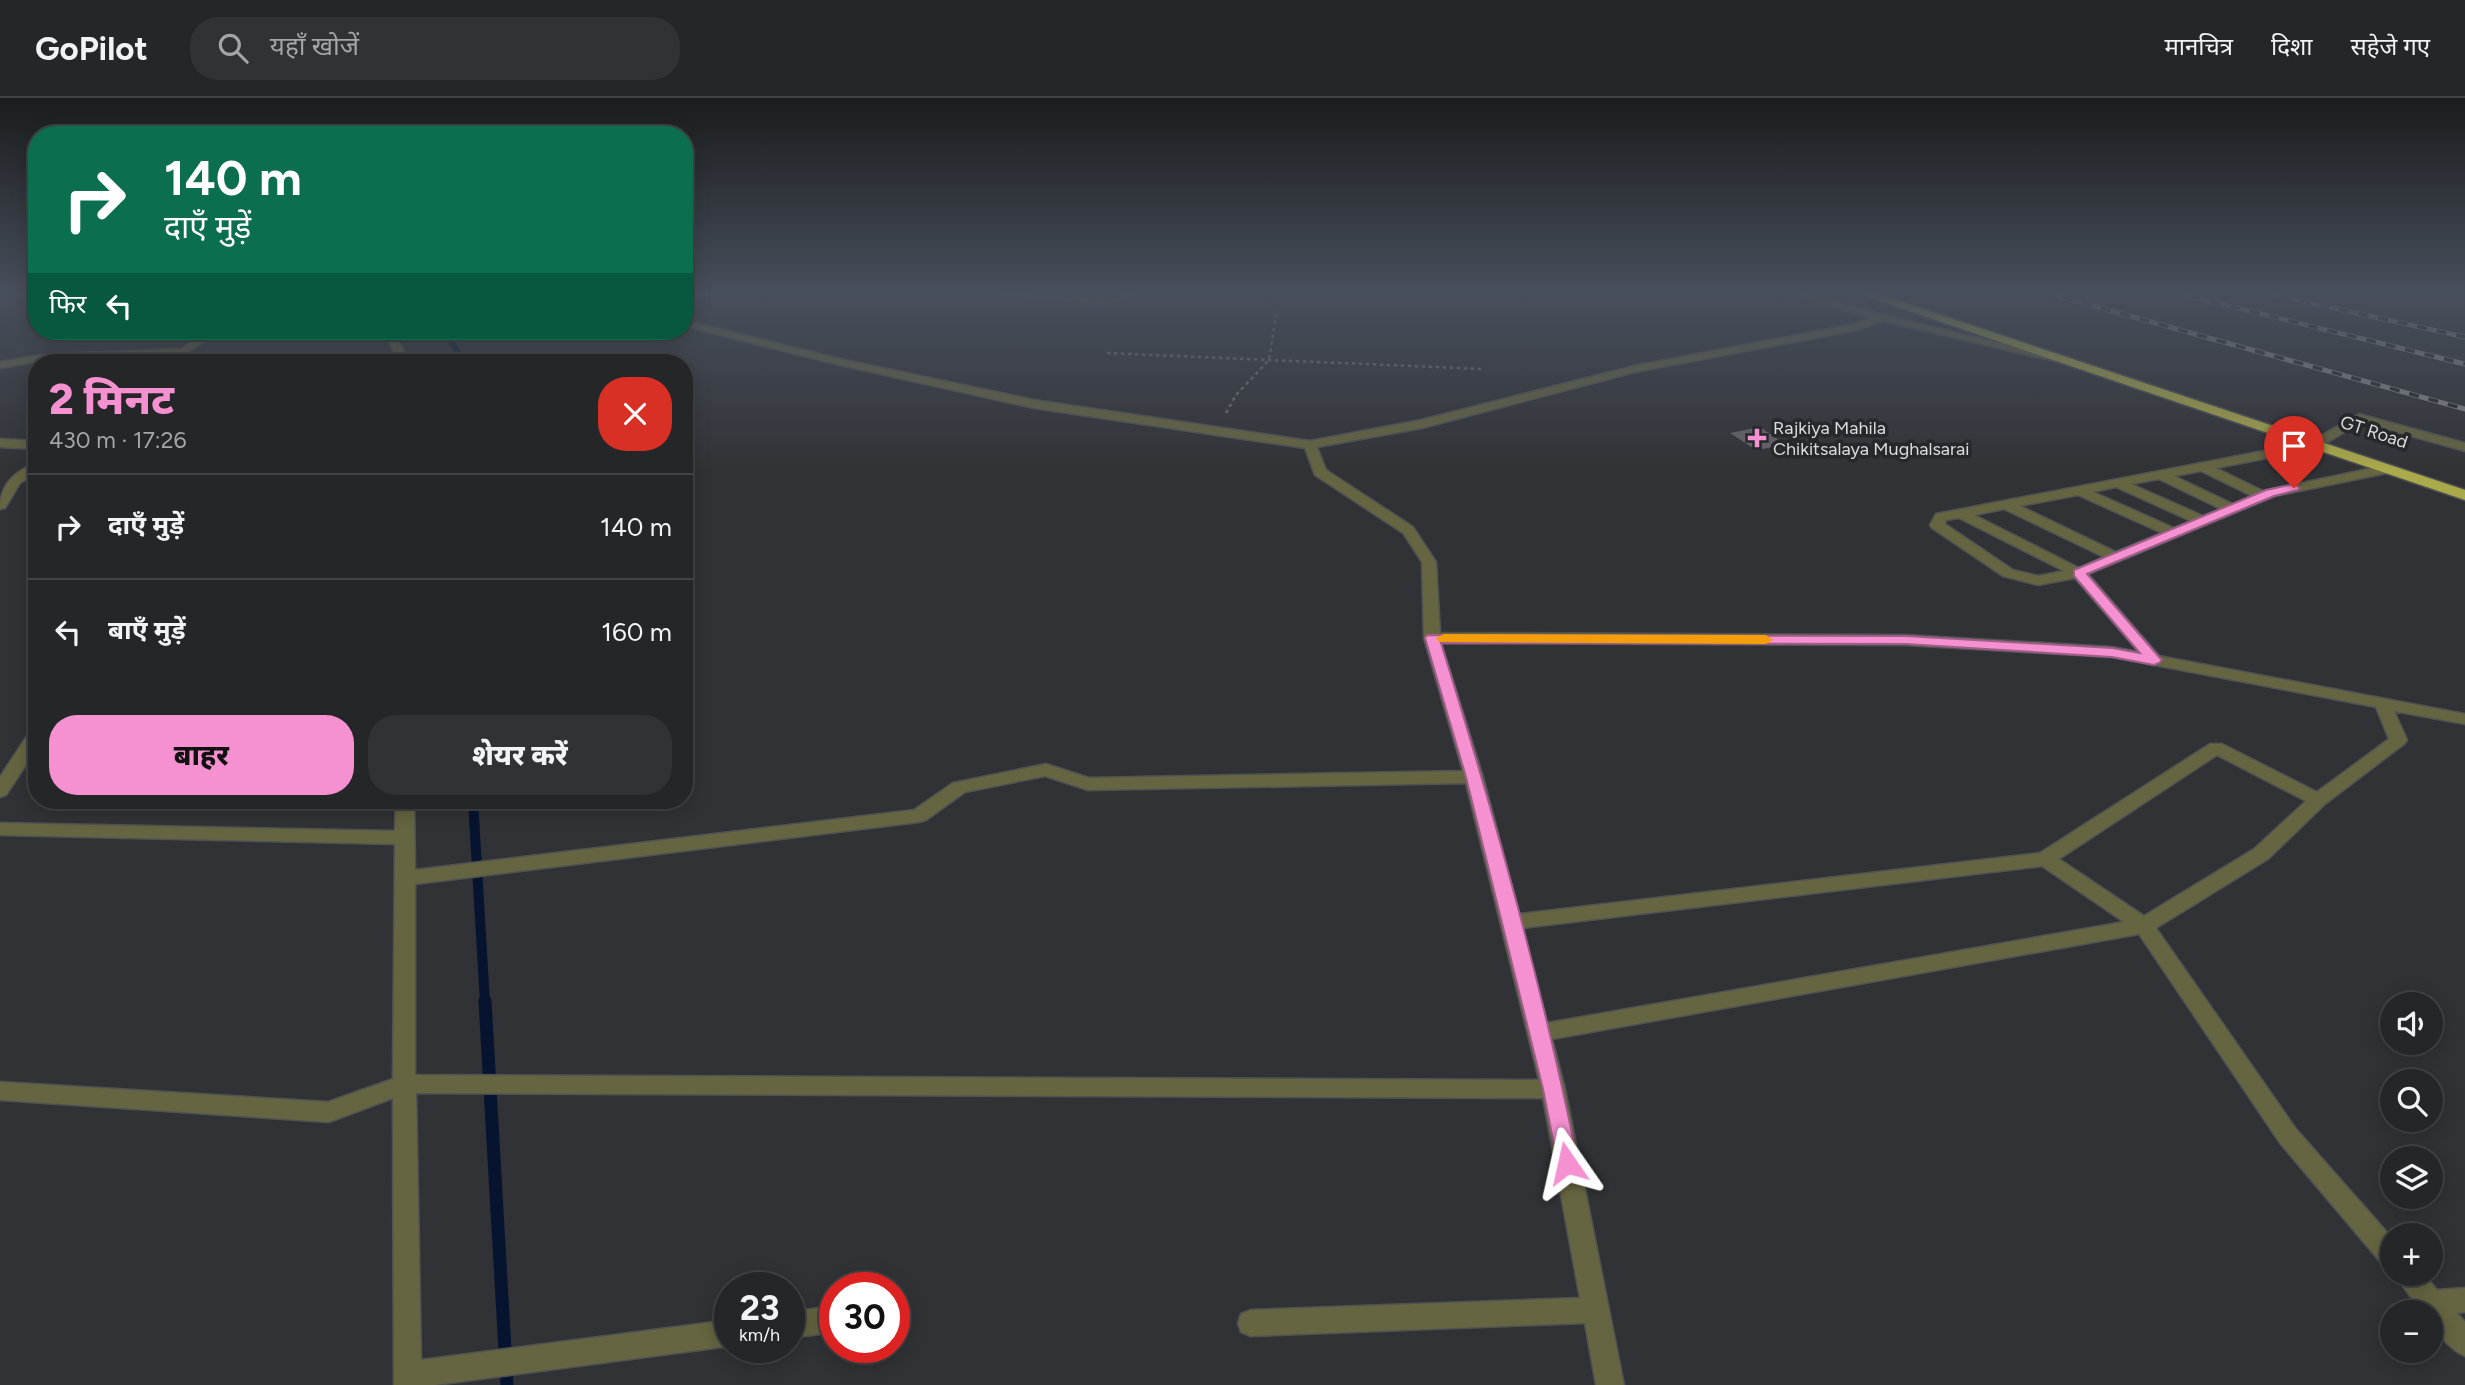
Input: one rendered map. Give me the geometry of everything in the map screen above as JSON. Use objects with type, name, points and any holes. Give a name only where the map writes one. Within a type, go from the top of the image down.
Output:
[{"type":"highway","name":"GT Road","points":[[2038,352],[2320,441],[2465,482]]},
{"type":"highway","name":"GT Road","points":[[2320,441],[2387,469],[2465,495]]},
{"type":"street","points":[[136,354],[182,352]]},
{"type":"street","points":[[800,352],[1034,404],[1216,433],[1310,444],[1422,424],[1634,369],[1724,352]]},
{"type":"street","points":[[2029,352],[2059,359]]},
{"type":"street","points":[[0,365],[28,360]]},
{"type":"street","points":[[2387,469],[2262,496],[2078,573],[2038,581],[2008,573],[1937,525],[1941,517],[2204,467],[2320,441],[2359,418],[2465,447]]},
{"type":"street","points":[[0,443],[28,445]]},
{"type":"street","points":[[1310,444],[1320,472],[1408,530],[1429,562],[1432,638],[1475,777],[1553,1089],[1610,1385]]},
{"type":"street","points":[[2204,467],[2262,496]]},
{"type":"street","points":[[0,505],[15,480],[28,472]]},
{"type":"street","points":[[2160,474],[2232,509]]},
{"type":"street","points":[[2115,482],[2204,522]]},
{"type":"street","points":[[2078,490],[2175,534]]},
{"type":"street","points":[[2007,505],[2117,558]]},
{"type":"street","points":[[1962,514],[2078,573],[2154,660]]},
{"type":"street","points":[[1432,638],[1906,640],[2112,652],[2384,706],[2465,719]]},
{"type":"street","points":[[1538,1033],[2144,926],[2261,854],[2318,800],[2398,740],[2384,706]]},
{"type":"street","points":[[0,791],[28,748]]},
{"type":"street","points":[[1510,922],[2045,859],[2216,748],[2318,800]]},
{"type":"street","points":[[405,878],[919,816],[959,787],[1046,770],[1088,785],[1475,777]]},
{"type":"street","points":[[405,809],[404,1084],[408,1380],[483,1365],[714,1335]]},
{"type":"street","points":[[0,830],[405,838]]},
{"type":"street","points":[[2045,859],[2144,926],[2288,1136],[2380,1243]]},
{"type":"street","points":[[0,1091],[329,1112],[404,1084],[1553,1089]]},
{"type":"street","points":[[2416,1286],[2428,1300]]},
{"type":"street","points":[[2443,1302],[2465,1300]]},
{"type":"street","points":[[1251,1323],[1596,1310]]},
{"type":"street","points":[[2443,1317],[2465,1342]]},
{"type":"path","points":[[1216,433],[1236,395],[1269,360],[1270,352]]},
{"type":"path","points":[[1107,353],[1481,369]]},
{"type":"building","points":[[1760,427],[1786,445],[1756,450],[1730,433]]},
{"type":"waterway","points":[[474,809],[485,1003]]},
{"type":"waterway","points":[[485,1001],[507,1385]]},
{"type":"railway","points":[[2260,352],[2465,409]]},
{"type":"railway","points":[[2416,352],[2465,364]]},
{"type":"slow traffic","points":[[1444,638],[1766,640]]},
{"type":"place","name":"Rajkiya Mahila Chikitsalaya Mughalsarai","points":[[1757,438]]},
{"type":"route","points":[[1567,1163],[1553,1089],[1475,777],[1432,638],[1906,640],[2112,652],[2154,660],[2078,573],[2271,493],[2294,488]]}]
